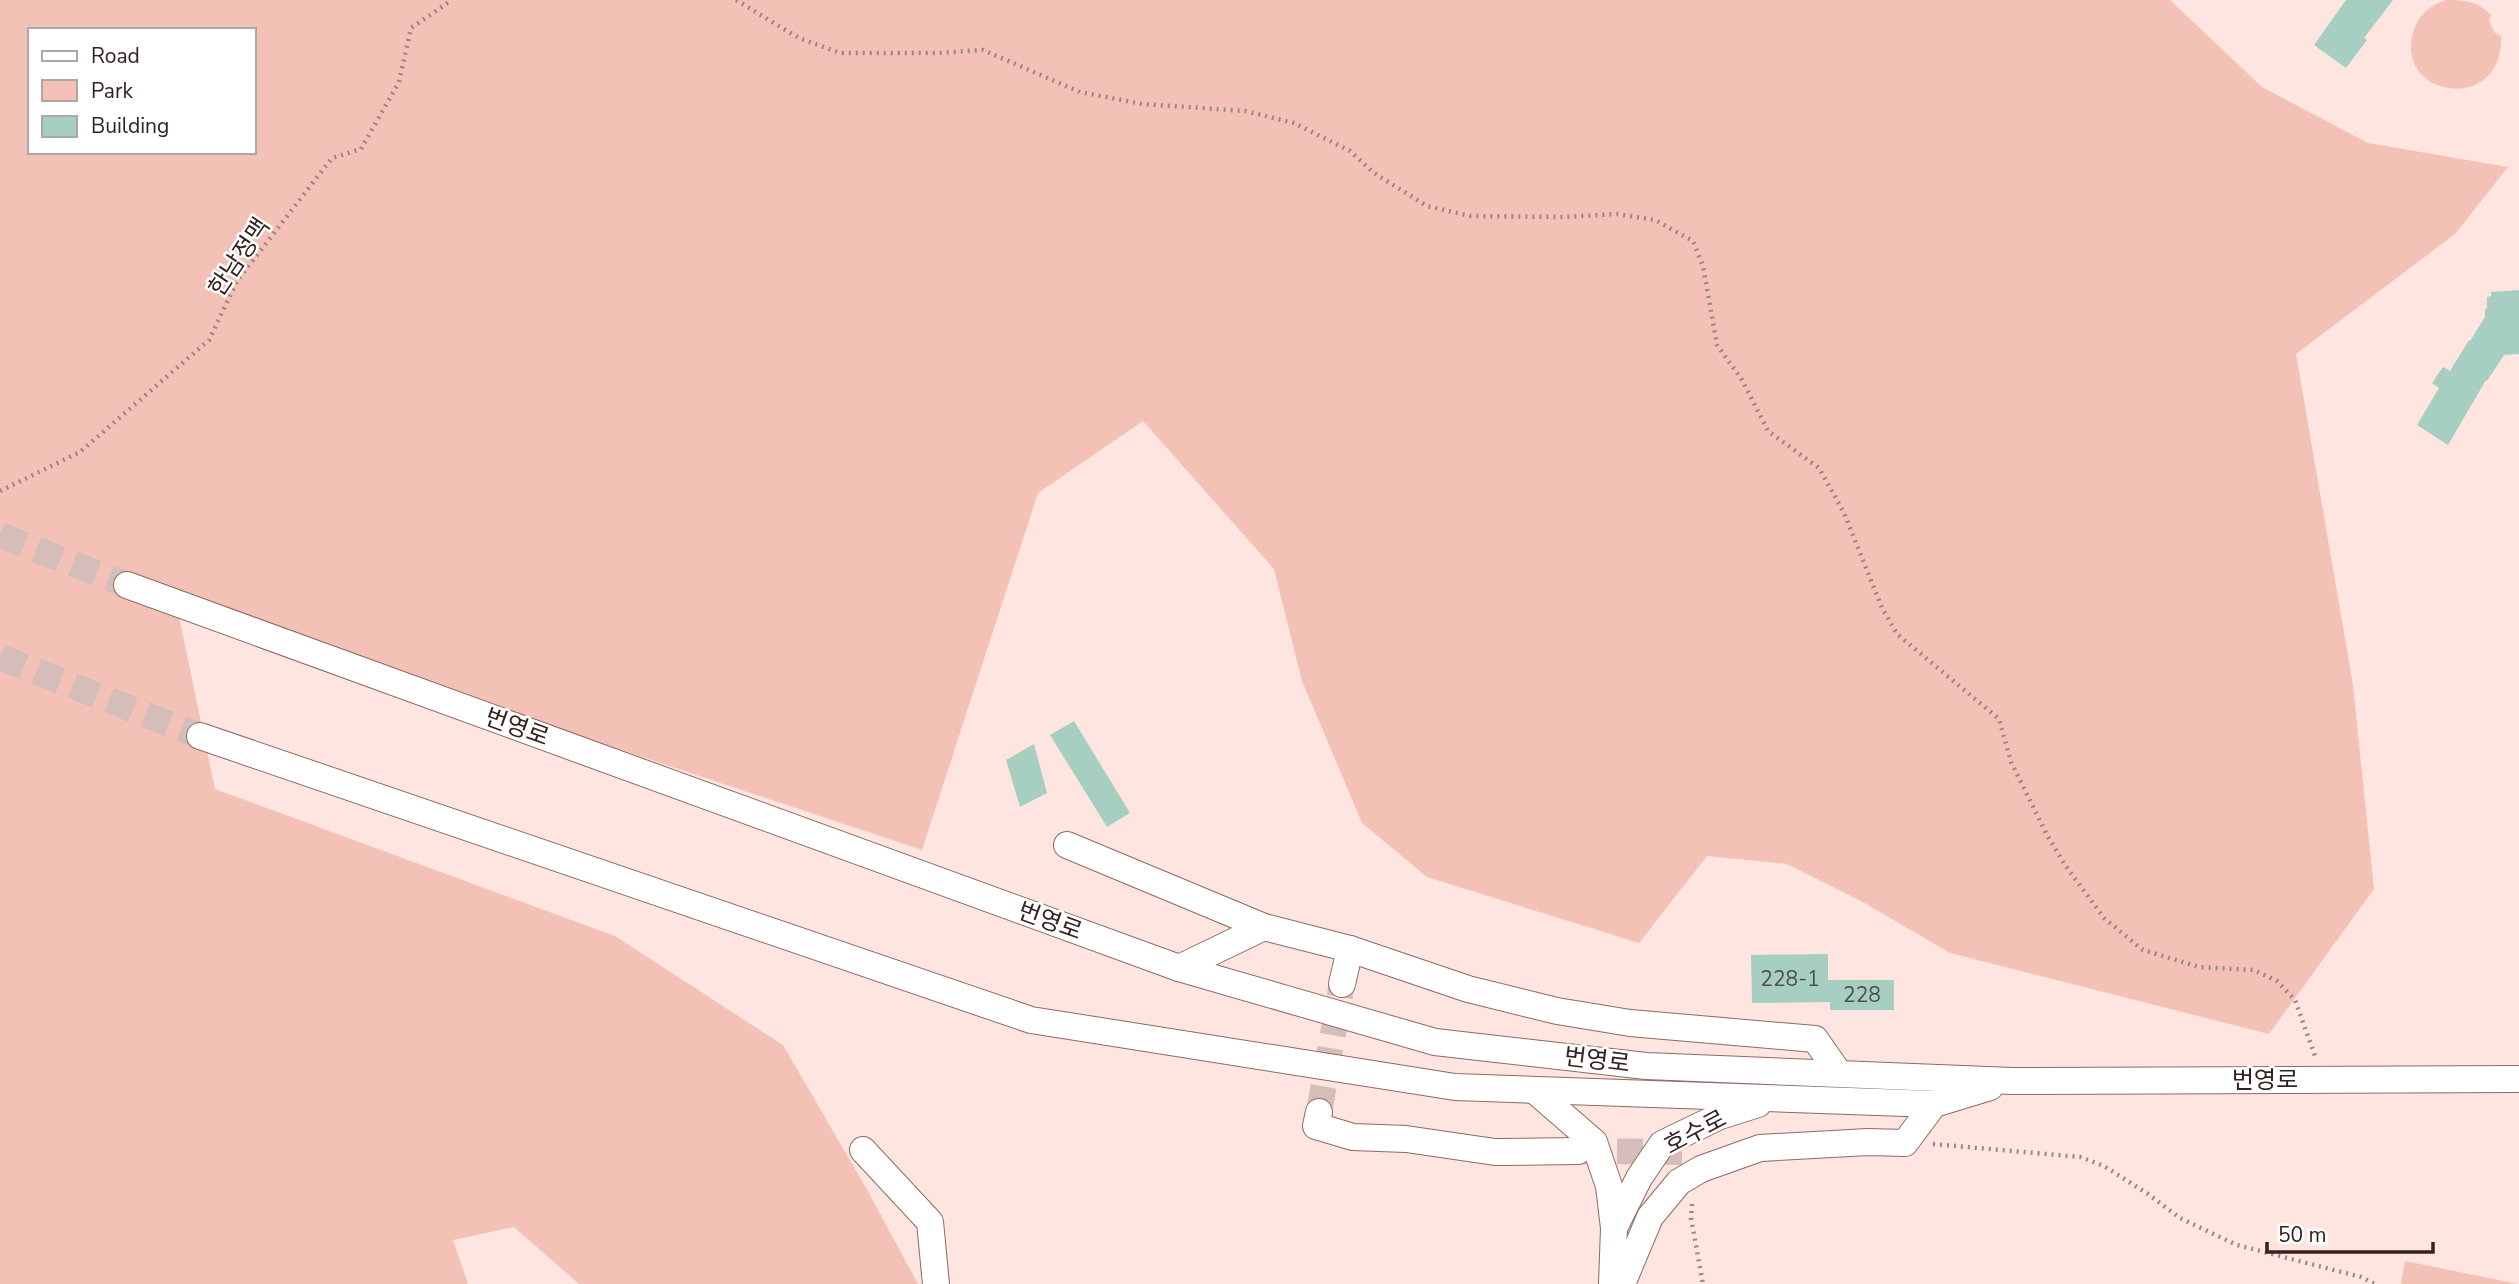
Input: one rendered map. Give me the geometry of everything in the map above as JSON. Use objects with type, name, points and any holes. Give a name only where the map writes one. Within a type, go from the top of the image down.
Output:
[{"type":"street","name":"번영로","points":[[127,585],[1179,968],[1435,1042],[1646,1066],[2012,1081],[2519,1079]]},
{"type":"street","name":"번영로","points":[[200,736],[1031,1020],[1455,1087],[1934,1104],[2012,1081]]},
{"type":"street","points":[[1067,845],[1264,927],[1350,949],[1468,989],[1557,1010],[1630,1023],[1815,1039],[1838,1072]]},
{"type":"street","points":[[1179,968],[1264,927]]},
{"type":"street","points":[[1342,984],[1350,949]]},
{"type":"street","name":"호수로","points":[[1534,1090],[1594,1142],[1609,1186],[1614,1228],[1612,1284]]},
{"type":"street","name":"호수로","points":[[1614,1228],[1639,1178],[1662,1144],[1720,1116],[1776,1098]]},
{"type":"street","points":[[1622,1284],[1650,1217],[1679,1182],[1691,1161],[1760,1148],[1868,1142],[1905,1143],[1934,1104]]},
{"type":"street","points":[[1319,1112],[1316,1126],[1353,1136],[1406,1139],[1495,1152],[1578,1151]]},
{"type":"street","points":[[863,1150],[930,1222],[936,1284]]},
{"type":"path","name":"한남정맥","points":[[0,491],[80,452],[209,340],[237,281],[332,158],[361,149],[399,82],[411,28],[452,0]]},
{"type":"path","points":[[736,0],[799,38],[840,52],[937,53],[983,50],[1080,92],[1142,104],[1245,111],[1294,123],[1350,151],[1374,173],[1427,206],[1470,216],[1564,217],[1617,214],[1655,220],[1693,241],[1703,266],[1717,345],[1742,380],[1769,431],[1819,468],[1844,513],[1882,608],[1897,634],[1999,719],[2011,762],[2047,835],[2065,866],[2104,918],[2143,950],[2199,967],[2254,970],[2277,981],[2295,1000],[2324,1080]]},
{"type":"path","points":[[1905,1143],[1947,1144],[2080,1157],[2115,1173],[2180,1218],[2237,1245],[2361,1277],[2375,1284]]},
{"type":"path","points":[[1691,1161],[1691,1218],[1703,1284]]},
{"type":"green space","points":[[0,0],[2170,0],[2262,87],[2368,143],[2508,167],[2455,234],[2296,354],[2353,685],[2374,889],[2269,1034],[1950,953],[1861,901],[1787,864],[1707,856],[1639,943],[1427,877],[1362,823],[1302,681],[1274,569],[1143,421],[1038,493],[922,850],[176,602],[215,789],[615,936],[783,1045],[918,1284],[579,1284],[514,1227],[453,1240],[468,1284],[0,1284]]},
{"type":"green space","points":[[2446,0],[2465,1],[2481,7],[2491,15],[2489,21],[2495,33],[2501,36],[2497,61],[2486,78],[2470,87],[2451,88],[2434,83],[2420,72],[2412,55],[2413,33],[2421,16]]},
{"type":"green space","points":[[2405,1261],[2518,1284],[2401,1284]]},
{"type":"building","points":[[2346,0],[2393,0],[2364,38],[2367,40],[2346,68],[2314,45]]},
{"type":"building","points":[[2519,290],[2519,354],[2504,355],[2448,445],[2417,425],[2439,388],[2432,383],[2443,367],[2450,371],[2470,341],[2485,317],[2487,297],[2491,296],[2491,292]]},
{"type":"building","points":[[1074,721],[1130,813],[1107,827],[1050,735]]},
{"type":"building","points":[[1034,744],[1047,793],[1020,807],[1006,760]]},
{"type":"building","points":[[1828,954],[1828,980],[1894,980],[1894,1010],[1830,1010],[1830,1002],[1752,1003],[1751,955]]},
{"type":"tunnel","points":[[0,535],[127,585]]},
{"type":"tunnel","points":[[0,657],[200,736]]},
{"type":"tunnel","points":[[1319,1112],[1342,984]]},
{"type":"tunnel","points":[[1578,1151],[1682,1152]]}]
